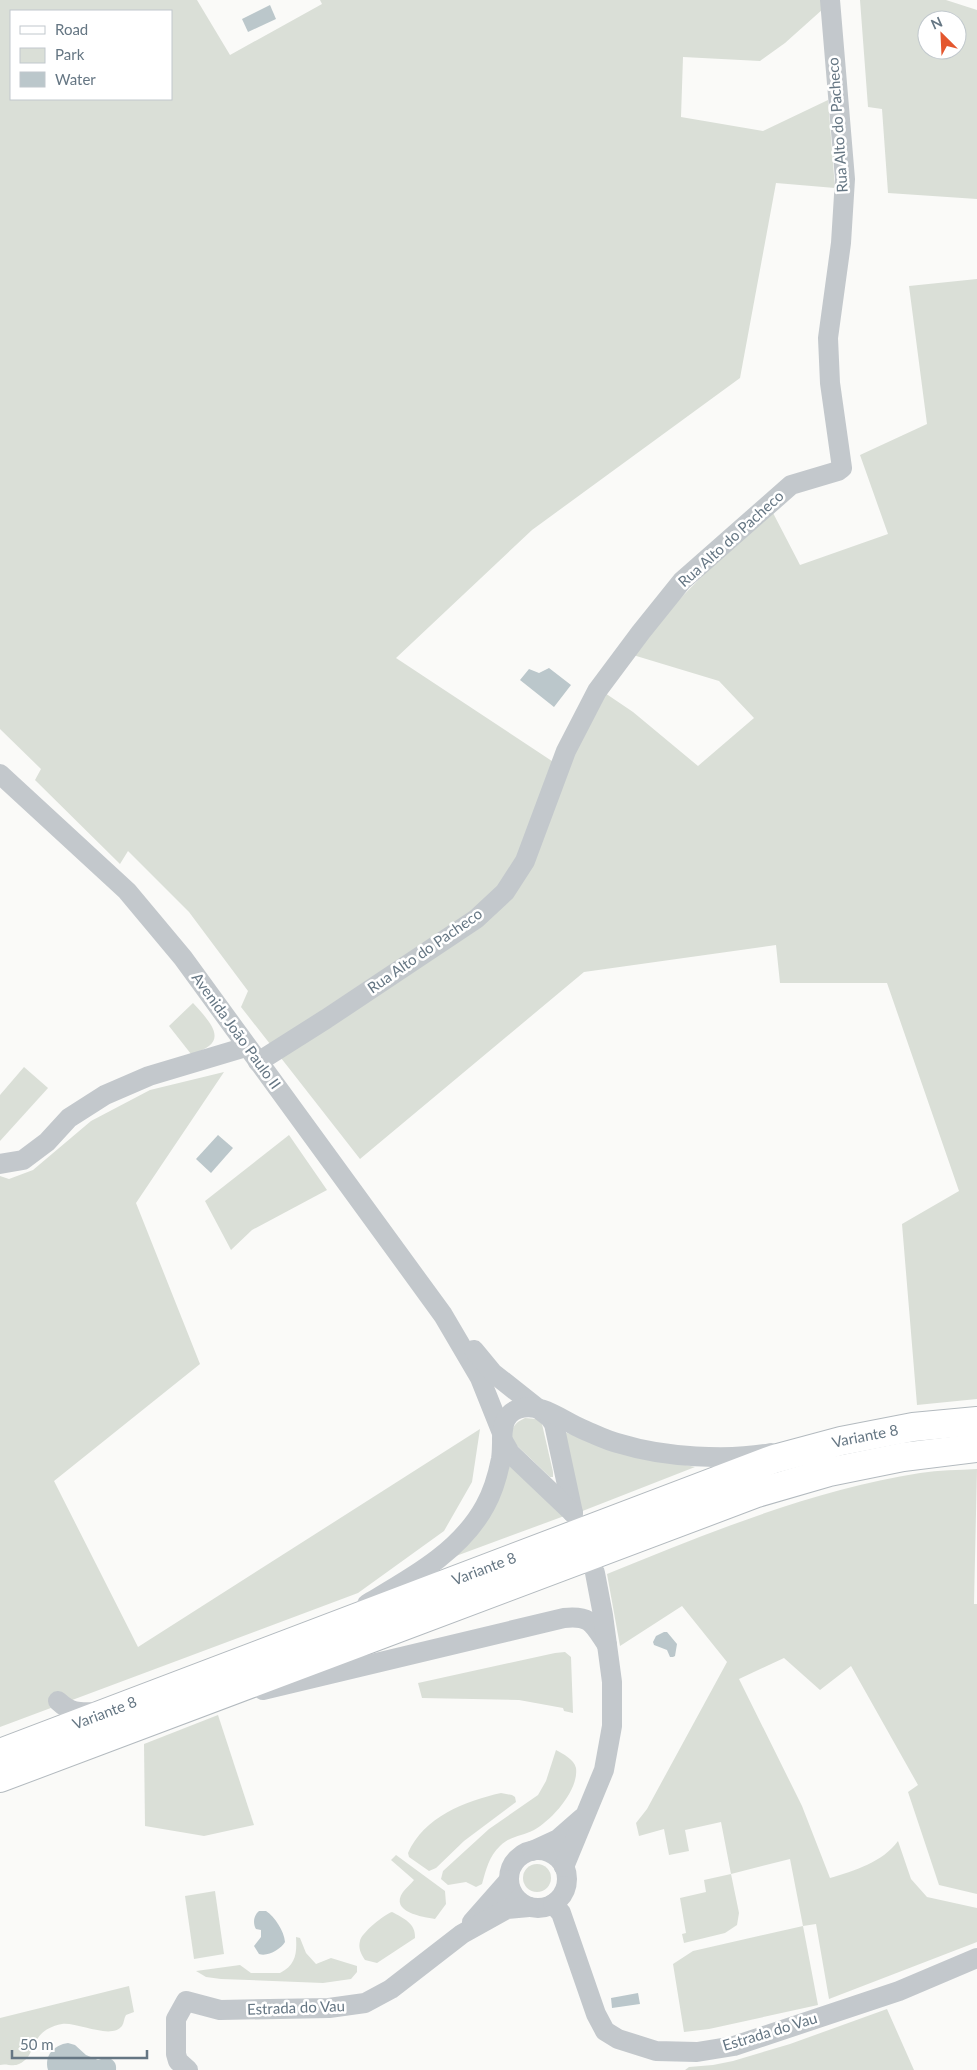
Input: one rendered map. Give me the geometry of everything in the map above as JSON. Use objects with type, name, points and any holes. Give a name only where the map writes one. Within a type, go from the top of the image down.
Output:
[{"type":"main road","name":"Variante 8","points":[[0,1753],[774,1460],[841,1441],[913,1427],[977,1422]]},
{"type":"main road","name":"Variante 8","points":[[0,1778],[757,1492],[829,1472],[894,1458],[977,1448]]},
{"type":"street","name":"Rua Alto do Pacheco","points":[[252,1054],[326,1019],[476,919],[505,892],[525,861],[566,751],[597,691],[641,632],[682,581],[790,485],[838,471],[842,468],[830,383],[828,338],[840,260],[845,179],[830,0]]},
{"type":"street","name":"Avenida João Paulo II","points":[[0,774],[127,891],[183,958],[443,1314]]},
{"type":"street","points":[[0,1164],[23,1160],[46,1142],[69,1118],[105,1095],[149,1076],[252,1054]]},
{"type":"street","points":[[443,1314],[494,1373],[542,1410],[554,1424],[574,1513],[510,1453],[480,1378],[443,1314]]},
{"type":"street","points":[[264,1652],[360,1608],[423,1570],[452,1548],[485,1505],[501,1458],[504,1422],[515,1410],[526,1407],[542,1410],[621,1444],[680,1455],[731,1457],[758,1455],[841,1441]]},
{"type":"street","points":[[564,1618],[580,1611],[590,1601],[595,1573],[612,1682],[612,1726],[604,1770],[564,1867]]},
{"type":"street","points":[[193,1706],[564,1618],[580,1616],[592,1623],[607,1644]]},
{"type":"street","points":[[532,1851],[540,1850],[554,1855],[564,1867],[567,1875],[564,1891],[553,1904],[544,1907],[529,1907],[515,1897],[508,1880],[513,1864],[522,1855],[558,1839],[584,1817]]},
{"type":"street","name":"Estrada do Vau","points":[[462,1934],[508,1880]]},
{"type":"street","name":"Estrada do Vau","points":[[553,1904],[561,1913],[596,2014],[605,2032],[618,2039],[656,2050],[697,2052],[734,2046],[898,1990],[977,1958]]},
{"type":"street","name":"Estrada do Vau","points":[[188,2070],[178,2061],[176,2054],[176,2019],[186,2001],[220,2010],[329,2008],[365,2003],[391,1989],[462,1934],[507,1909],[529,1907]]},
{"type":"green space","points":[[0,0],[197,0],[230,55],[322,4],[320,0],[822,0],[823,9],[785,43],[760,61],[683,57],[681,117],[763,131],[828,100],[835,188],[776,183],[740,378],[532,530],[396,658],[567,771],[602,691],[633,712],[698,766],[754,718],[719,681],[633,655],[659,620],[720,558],[772,511],[800,565],[888,534],[860,455],[927,424],[909,286],[977,279],[977,1399],[917,1405],[902,1224],[959,1191],[887,983],[780,983],[776,945],[584,972],[360,1159],[241,1007],[248,991],[189,912],[128,851],[120,864],[35,780],[41,769],[0,729]]},
{"type":"green space","points":[[860,0],[946,0],[977,10],[977,199],[888,193],[882,109],[868,107]]},
{"type":"green space","points":[[193,1003],[211,1025],[214,1039],[203,1050],[191,1054],[169,1026]]},
{"type":"green space","points":[[24,1067],[48,1088],[0,1141],[0,1095]]},
{"type":"green space","points":[[224,1072],[136,1203],[200,1364],[54,1481],[138,1647],[480,1429],[472,1482],[444,1531],[358,1593],[0,1727],[0,1176],[9,1179],[33,1170],[91,1121],[150,1090]]},
{"type":"green space","points":[[289,1135],[327,1190],[252,1230],[231,1250],[205,1201]]},
{"type":"green space","points":[[525,1418],[537,1419],[542,1424],[553,1477],[550,1477],[511,1440],[514,1426]]},
{"type":"green space","points":[[564,1432],[633,1454],[695,1467],[580,1512]]},
{"type":"green space","points":[[507,1458],[567,1515],[456,1556]]},
{"type":"green space","points":[[977,1469],[974,1604],[977,1604],[977,1894],[939,1885],[908,1792],[918,1785],[851,1666],[820,1690],[784,1658],[739,1679],[802,1806],[830,1878],[867,1865],[884,1855],[898,1841],[911,1879],[927,1897],[977,1908],[977,1942],[829,1999],[816,1924],[803,1926],[790,1859],[731,1874],[721,1822],[685,1830],[689,1851],[669,1855],[664,1829],[639,1836],[636,1823],[647,1809],[727,1662],[682,1606],[620,1646],[607,1574],[683,1543],[761,1515],[840,1490],[920,1473]]},
{"type":"green space","points":[[565,1652],[571,1657],[573,1713],[564,1711],[563,1708],[519,1700],[422,1698],[418,1683],[555,1653]]},
{"type":"green space","points":[[218,1715],[254,1825],[204,1836],[145,1826],[144,1744]]},
{"type":"green space","points":[[556,1750],[571,1759],[576,1768],[573,1786],[563,1804],[549,1819],[534,1830],[512,1838],[500,1846],[491,1859],[482,1884],[476,1887],[466,1882],[448,1885],[441,1879],[443,1871],[489,1829],[538,1795],[546,1781]]},
{"type":"green space","points":[[501,1793],[512,1795],[515,1797],[516,1802],[464,1841],[436,1868],[429,1871],[409,1857],[408,1853],[415,1840],[435,1820],[460,1806]]},
{"type":"green space","points":[[396,1855],[445,1891],[446,1904],[435,1919],[409,1912],[400,1904],[403,1892],[414,1880],[391,1860]]},
{"type":"green space","points":[[537,1864],[547,1868],[551,1878],[547,1888],[537,1892],[527,1888],[523,1878],[527,1868]]},
{"type":"green space","points":[[731,1874],[739,1913],[737,1925],[725,1933],[684,1943],[682,1934],[686,1933],[680,1898],[706,1892],[704,1880]]},
{"type":"green space","points":[[215,1891],[224,1954],[194,1959],[185,1896]]},
{"type":"green space","points":[[392,1912],[411,1925],[415,1938],[377,1963],[365,1960],[359,1944],[361,1938],[374,1924]]},
{"type":"green space","points":[[803,1926],[818,2005],[709,2029],[684,2032],[673,1964],[693,1951]]},
{"type":"green space","points":[[296,1937],[300,1938],[306,1953],[316,1964],[331,1958],[357,1966],[357,1972],[351,1979],[323,1983],[221,1979],[206,1977],[196,1971],[240,1965],[251,1973],[280,1973],[289,1966],[294,1958]]},
{"type":"green space","points":[[129,1986],[134,2012],[126,2015],[122,2026],[117,2030],[102,2031],[69,2024],[51,2027],[38,2037],[25,2060],[17,2065],[0,2065],[0,2018]]},
{"type":"green space","points":[[887,2009],[914,2070],[685,2070],[689,2067],[733,2061],[790,2044]]},
{"type":"water","points":[[270,5],[276,19],[248,32],[242,19]]},
{"type":"water","points":[[549,668],[571,685],[554,707],[520,680],[529,669],[539,673]]},
{"type":"water","points":[[218,1135],[233,1148],[211,1173],[196,1159]]},
{"type":"water","points":[[667,1632],[677,1644],[675,1656],[673,1657],[670,1657],[667,1650],[654,1645],[653,1642],[656,1636]]},
{"type":"water","points":[[259,1911],[266,1911],[273,1917],[281,1929],[285,1942],[277,1950],[263,1955],[259,1954],[254,1946],[261,1937],[261,1930],[256,1929],[254,1922]]},
{"type":"water","points":[[638,1993],[640,2004],[612,2008],[611,1998]]},
{"type":"water","points":[[68,2043],[75,2045],[86,2055],[98,2060],[107,2057],[111,2059],[115,2063],[116,2070],[48,2070],[47,2060],[51,2052],[54,2048]]}]
